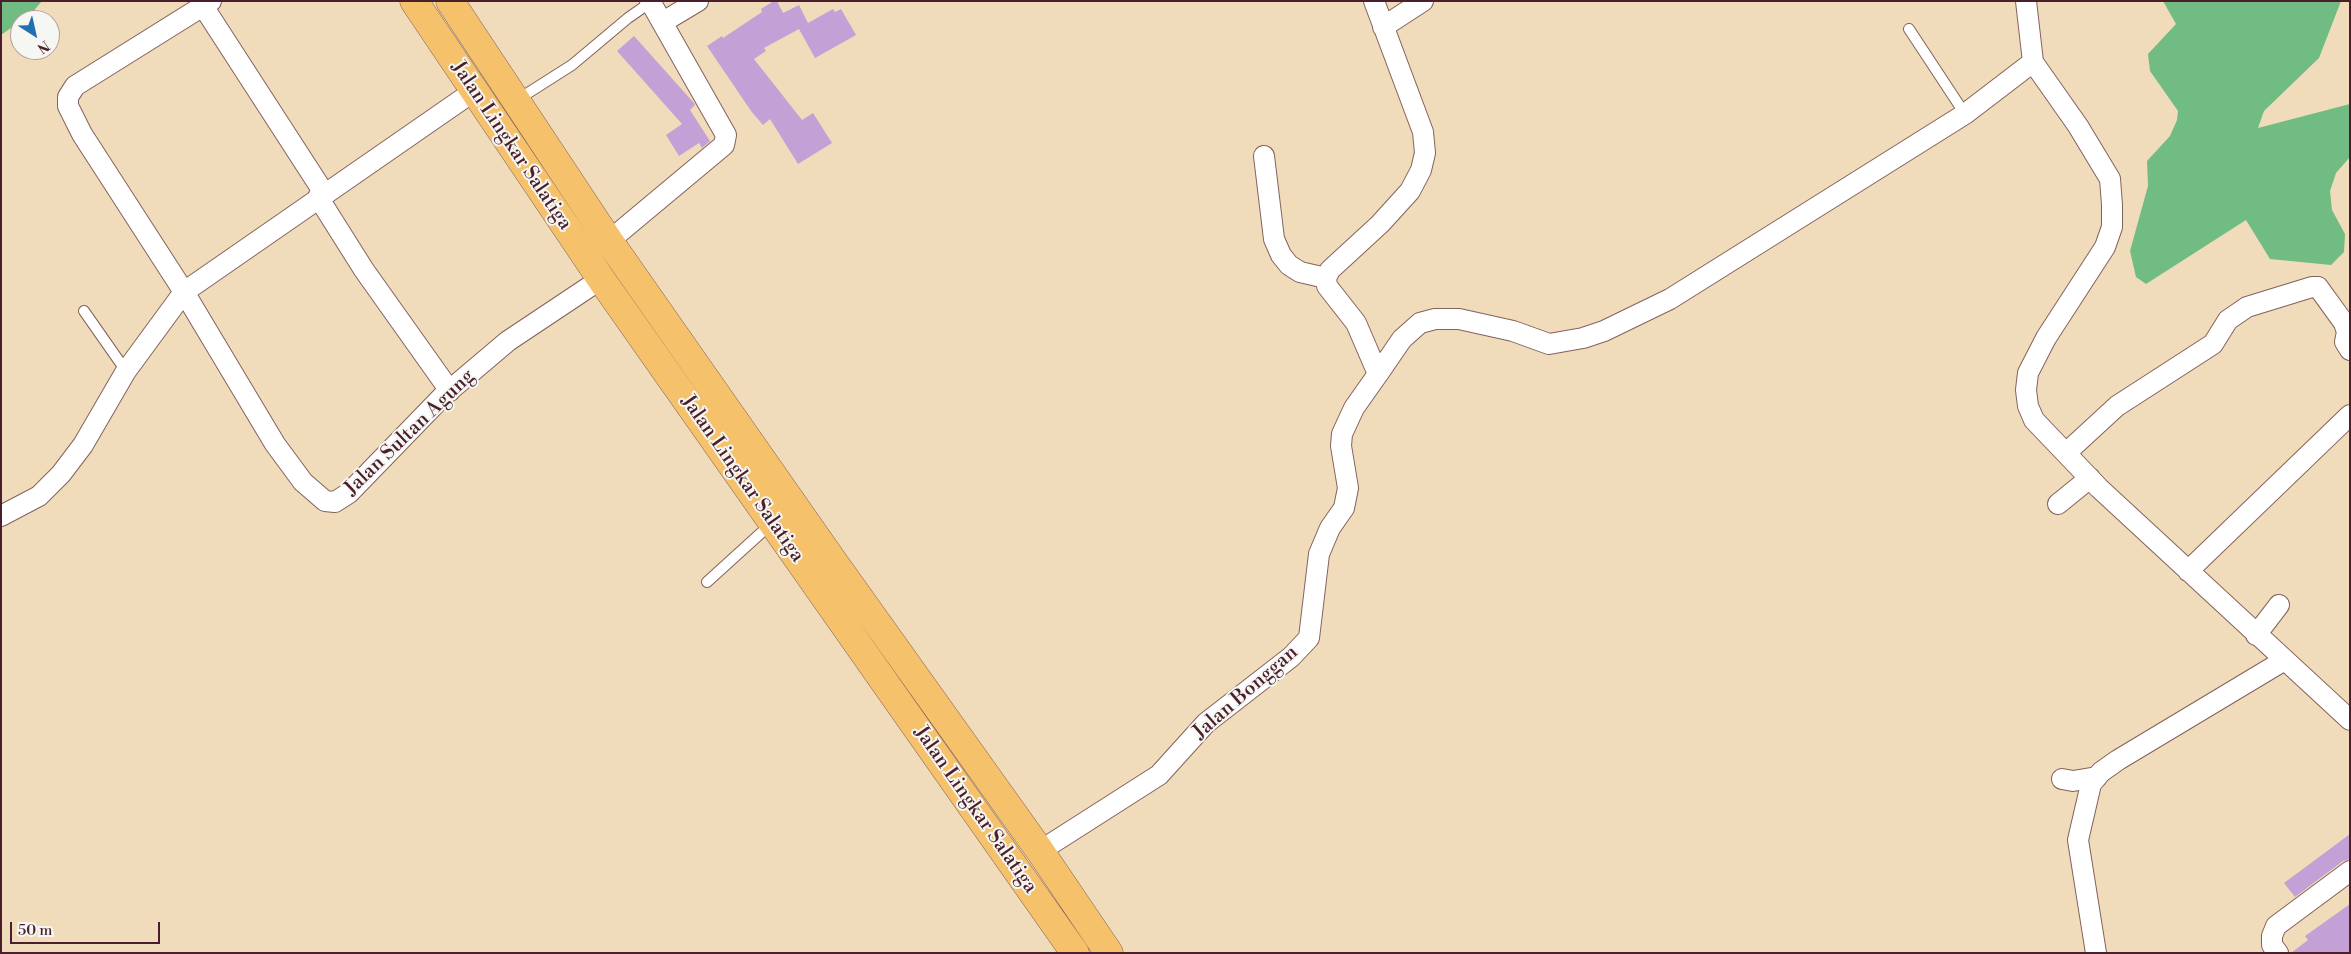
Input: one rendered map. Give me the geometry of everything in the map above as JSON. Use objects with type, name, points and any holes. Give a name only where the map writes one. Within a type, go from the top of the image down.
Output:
[{"type":"highway","name":"Jalan Lingkar Salatiga","points":[[414,1],[601,279],[1075,953]]},
{"type":"highway","name":"Jalan Lingkar Salatiga","points":[[450,1],[609,241],[833,562],[1040,851],[1096,948]]},
{"type":"street","points":[[609,241],[724,145],[724,130],[650,1]]},
{"type":"street","points":[[663,22],[698,1]]},
{"type":"street","points":[[1374,1],[1423,132],[1425,154],[1421,170],[1397,207],[1330,270],[1326,278],[1327,286],[1356,323],[1378,374]]},
{"type":"street","points":[[1383,27],[1423,1]]},
{"type":"street","points":[[2026,1],[2032,62],[2078,126],[2110,179],[2112,227],[2105,247],[2046,338],[2028,373],[2026,390],[2028,406],[2034,420],[2090,478],[2283,661],[2350,720]]},
{"type":"street","points":[[207,4],[364,270],[450,391]]},
{"type":"street","name":"Jalan Sultan Agung","points":[[207,4],[74,86],[67,102],[70,112],[82,134],[184,292],[275,444],[303,482],[325,501],[335,502],[349,493],[450,391],[508,341],[601,279]]},
{"type":"street","name":"Jalan Bonggan","points":[[1040,851],[1159,775],[1206,722],[1291,657],[1309,638],[1318,554],[1330,528],[1344,508],[1348,488],[1340,446],[1342,434],[1354,408],[1410,330],[1420,323],[1435,319],[1459,320],[1513,332],[1549,344],[1583,338],[1604,331],[1670,299],[1733,261],[1965,114],[2032,62]]},
{"type":"street","points":[[1,516],[39,496],[61,474],[83,445],[126,371],[184,292],[321,195],[474,91]]},
{"type":"street","points":[[1264,156],[1274,239],[1281,255],[1289,265],[1300,272],[1313,277],[1326,278]]},
{"type":"street","points":[[2066,453],[2117,406],[2212,344],[2228,320],[2247,307],[2280,298],[2312,286],[2318,287],[2344,322],[2347,332],[2345,342],[2350,350]]},
{"type":"street","points":[[2188,571],[2350,414]]},
{"type":"street","points":[[2058,504],[2090,478]]},
{"type":"street","points":[[2256,635],[2279,605]]},
{"type":"street","points":[[2096,953],[2078,840],[2092,784],[2097,777],[2118,760],[2283,661]]},
{"type":"street","points":[[2062,780],[2073,781],[2097,777]]},
{"type":"street","points":[[2278,953],[2272,945],[2272,936],[2276,926],[2350,872]]},
{"type":"lane","points":[[516,101],[572,65],[650,1]]},
{"type":"lane","points":[[1909,29],[1965,114]]},
{"type":"lane","points":[[84,311],[126,371]]},
{"type":"lane","points":[[707,582],[772,523]]},
{"type":"green space","points":[[1,1],[42,1],[34,10],[10,10],[10,29],[1,35]]},
{"type":"green space","points":[[2163,1],[2341,1],[2319,58],[2264,111],[2258,128],[2350,104],[2350,157],[2336,173],[2330,191],[2332,210],[2345,234],[2344,252],[2331,265],[2270,259],[2246,220],[2146,284],[2136,277],[2130,251],[2148,186],[2147,161],[2170,136],[2177,120],[2178,111],[2150,71],[2148,54],[2176,24]]},
{"type":"building","points":[[777,1],[783,13],[799,5],[808,23],[833,9],[835,12],[841,9],[856,35],[815,58],[799,29],[764,48],[766,51],[754,59],[802,120],[813,113],[832,143],[798,164],[770,119],[763,125],[751,111],[707,46],[722,36],[723,38],[762,12],[761,9]]},
{"type":"building","points":[[634,36],[694,103],[695,105],[690,110],[710,141],[702,148],[699,143],[679,156],[666,135],[682,124],[617,51]]},
{"type":"building","points":[[2350,834],[2350,859],[2343,861],[2295,897],[2284,883]]},
{"type":"building","points":[[2350,904],[2350,953],[2291,953],[2308,940],[2305,936]]}]
